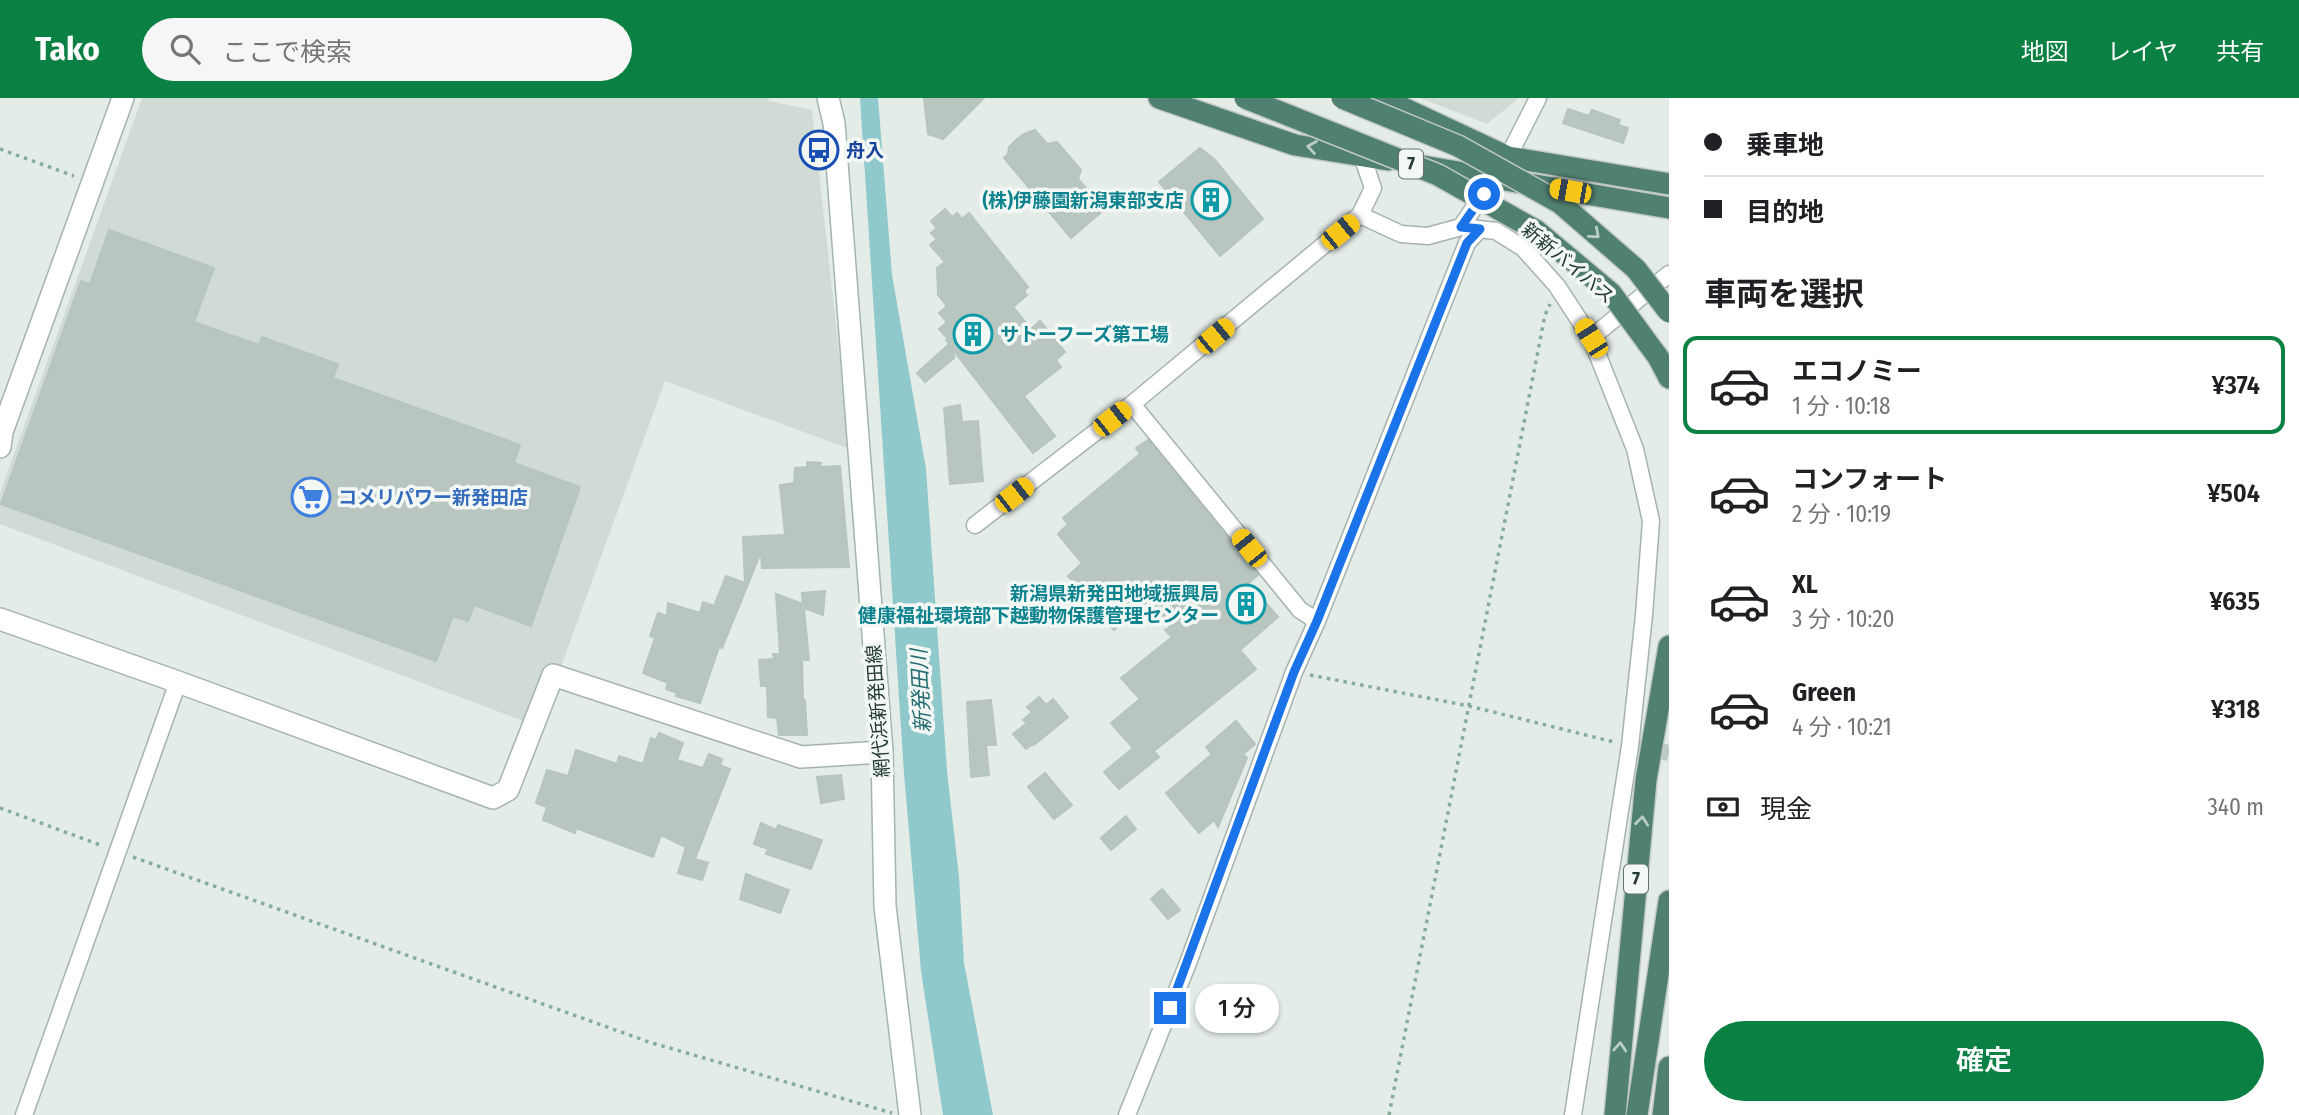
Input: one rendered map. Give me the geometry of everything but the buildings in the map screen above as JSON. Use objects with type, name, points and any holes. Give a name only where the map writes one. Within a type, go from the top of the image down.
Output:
[{"type":"highway","name":"7","points":[[1159,98],[1295,145],[1669,208]]},
{"type":"highway","name":"新新バイパス","points":[[1245,98],[1438,175],[1537,231],[1611,293],[1658,357],[1669,378]]},
{"type":"highway","name":"新新バイパス","points":[[1342,98],[1458,146],[1560,203],[1636,269],[1669,312]]},
{"type":"highway","points":[[1382,98],[1508,157],[1669,184]]},
{"type":"highway","name":"7","points":[[1615,1115],[1646,780],[1669,646]]},
{"type":"highway","name":"7","points":[[1637,1115],[1669,901]]},
{"type":"highway","points":[[1662,1115],[1669,1067]]},
{"type":"street","points":[[0,447],[2,432],[123,98]]},
{"type":"street","name":"網代浜新発田線","points":[[828,98],[834,123],[881,751],[885,906],[910,1115]]},
{"type":"street","points":[[1461,227],[1496,178],[1538,98]]},
{"type":"street","points":[[975,525],[1132,404],[1360,215],[1373,188],[1362,156]]},
{"type":"street","points":[[1360,215],[1401,234],[1428,236],[1461,227],[1496,231],[1523,248],[1557,286],[1591,338],[1635,449],[1651,521],[1632,746],[1573,1115]]},
{"type":"street","points":[[1127,1115],[1188,963],[1294,672],[1317,621],[1467,243],[1480,229]]},
{"type":"street","points":[[1591,338],[1669,274]]},
{"type":"street","points":[[1132,404],[1300,610],[1317,621]]},
{"type":"street","points":[[0,619],[493,798],[508,790],[553,676],[801,757],[881,751]]},
{"type":"street","points":[[24,1115],[178,682]]},
{"type":"path","points":[[0,149],[93,183]]},
{"type":"path","points":[[1390,1115],[1545,315],[1557,286]]},
{"type":"path","points":[[1294,672],[1469,706],[1632,746]]},
{"type":"path","points":[[0,808],[649,1042],[900,1115]]},
{"type":"shaded area","points":[[142,98],[768,98],[769,101],[812,110],[850,449],[665,381],[562,664],[523,721],[0,524],[0,493]]},
{"type":"shaded area","points":[[1420,98],[1519,98],[1487,124]]},
{"type":"water","name":"新発田川","points":[[860,98],[878,98],[892,275],[926,469],[947,771],[959,877],[964,963],[993,1115],[943,1115],[921,971],[904,774]]},
{"type":"tunnel","points":[[1635,746],[1669,753]]},
{"type":"place","name":"舟入","points":[[819,150]]},
{"type":"place","name":"(株)伊藤園新潟東部支店","points":[[1211,200]]},
{"type":"place","name":"サトーフーズ第工場","points":[[973,334]]},
{"type":"place","name":"コメリパワー新発田店","points":[[311,497]]},
{"type":"place","name":"新潟県新発田地域振興局 健康福祉環境部下越動物保護管理センター","points":[[1246,604]]},
{"type":"route","points":[[1170,1008],[1294,672],[1317,621],[1467,243],[1480,229],[1461,227],[1484,194]]}]
